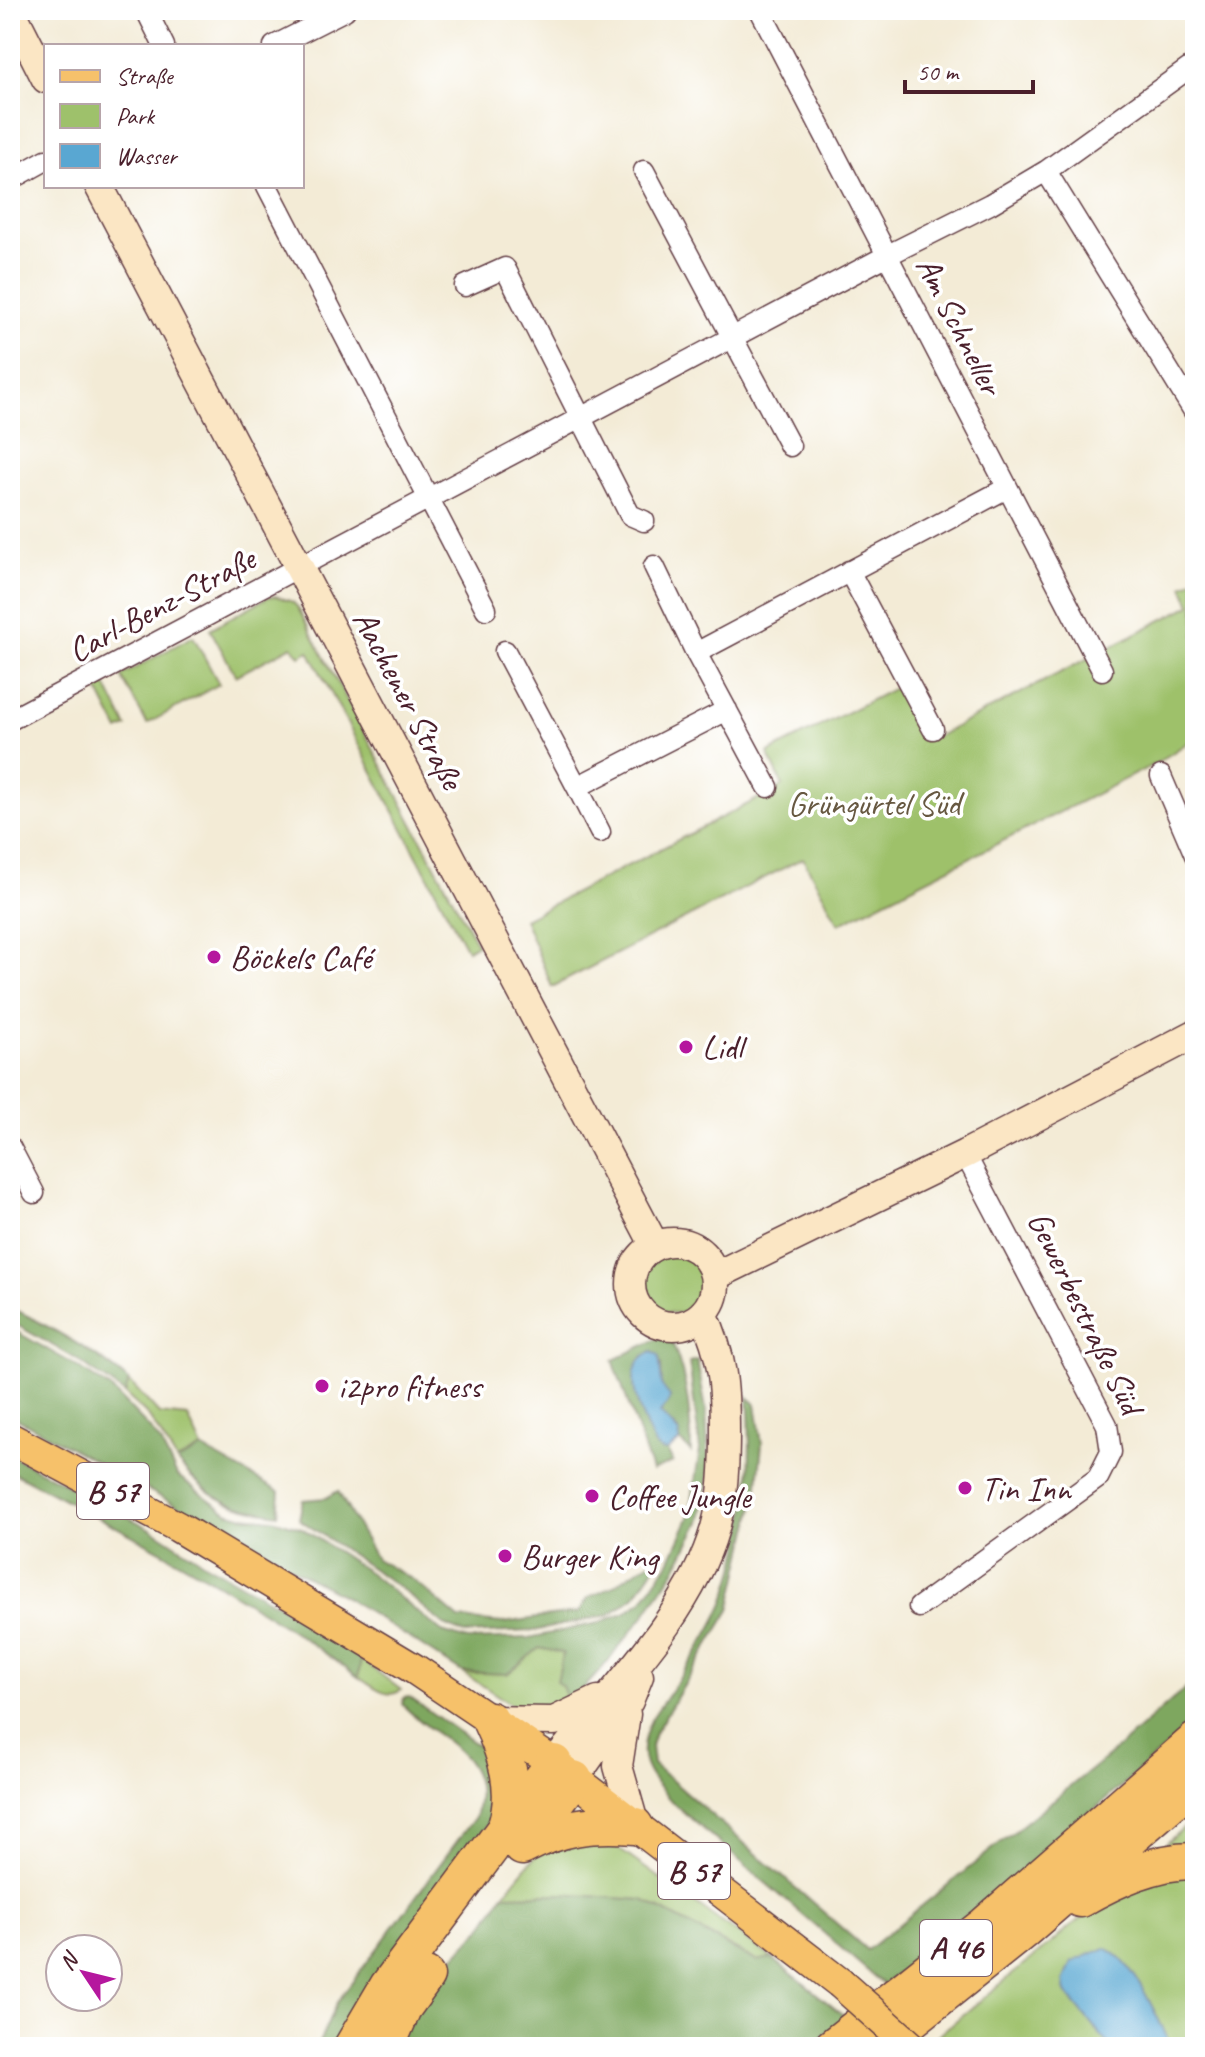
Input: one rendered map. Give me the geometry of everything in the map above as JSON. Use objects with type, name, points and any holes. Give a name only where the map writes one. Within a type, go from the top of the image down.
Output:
[{"type":"highway","points":[[386,2047],[403,2008],[512,1840],[512,1790],[507,1766],[490,1720]]},
{"type":"highway","name":"A 46","points":[[832,2047],[985,1925],[1195,1741]]},
{"type":"highway","points":[[352,2047],[388,1986],[512,1840],[564,1771]]},
{"type":"highway","name":"A 46","points":[[878,2047],[1023,1931],[1195,1782]]},
{"type":"highway","points":[[512,1840],[543,1836],[575,1826],[635,1826]]},
{"type":"highway","points":[[1023,1931],[1107,1884],[1158,1866],[1195,1861]]},
{"type":"main road","points":[[11,10],[44,75]]},
{"type":"main road","name":"Aachener Straße","points":[[100,188],[655,1246]]},
{"type":"main road","points":[[715,1276],[965,1154],[1195,1034]]},
{"type":"main road","points":[[667,1242],[691,1245],[704,1254],[715,1276],[714,1296],[694,1319],[666,1325],[648,1318],[633,1295],[632,1276],[640,1258],[655,1246],[667,1242]]},
{"type":"main road","points":[[564,1771],[621,1696],[700,1567],[714,1530],[722,1495],[725,1432],[698,1348],[694,1319]]},
{"type":"main road","name":"B 57","points":[[10,1438],[214,1548],[390,1654],[490,1720],[564,1771],[840,1983],[912,2047]]},
{"type":"main road","points":[[490,1720],[554,1721],[589,1705],[621,1696]]},
{"type":"main road","points":[[621,1696],[618,1766],[635,1826]]},
{"type":"street","points":[[146,10],[163,44]]},
{"type":"street","points":[[278,44],[343,10]]},
{"type":"street","name":"Am Schneller","points":[[760,10],[1102,670]]},
{"type":"street","name":"Carl-Benz-Straße","points":[[10,720],[580,417],[990,204],[1046,171],[1191,75]]},
{"type":"street","points":[[10,180],[44,161]]},
{"type":"street","points":[[644,171],[790,446]]},
{"type":"street","points":[[1046,171],[1195,413]]},
{"type":"street","points":[[268,188],[486,609]]},
{"type":"street","points":[[465,286],[505,268],[630,515],[644,521]]},
{"type":"street","points":[[696,653],[1007,488]]},
{"type":"street","points":[[654,566],[696,653],[768,787]]},
{"type":"street","points":[[849,571],[933,729]]},
{"type":"street","points":[[505,651],[600,832]]},
{"type":"street","points":[[577,787],[727,710]]},
{"type":"street","points":[[1161,776],[1195,855]]},
{"type":"street","points":[[10,1147],[34,1193]]},
{"type":"street","name":"Gewerbestraße Süd","points":[[919,1607],[1098,1478],[1111,1452],[1107,1425],[965,1154]]},
{"type":"green space","name":"Grüngürtel Süd","points":[[1195,579],[1195,738],[1155,764],[839,924],[803,858],[552,987],[524,919],[783,786],[768,753],[906,682],[936,737],[1191,605],[1183,586]]},
{"type":"green space","points":[[276,596],[293,602],[298,608],[477,944],[467,950],[309,651],[300,656],[292,646],[236,676],[210,629],[268,597]]},
{"type":"green space","points":[[193,636],[219,684],[147,724],[121,676]]},
{"type":"green space","points":[[105,683],[127,727],[119,731],[97,688]]},
{"type":"green space","points":[[669,1251],[681,1251],[697,1260],[704,1270],[704,1294],[697,1304],[681,1313],[669,1313],[649,1299],[644,1288],[644,1276],[658,1256]]},
{"type":"green space","points":[[16,1310],[75,1342],[116,1370],[129,1381],[125,1394],[76,1359],[15,1324]]},
{"type":"green space","points":[[10,1328],[111,1389],[160,1442],[177,1475],[227,1512],[273,1519],[302,1528],[371,1574],[442,1632],[468,1640],[529,1638],[598,1623],[624,1613],[642,1601],[669,1562],[689,1518],[700,1450],[689,1362],[697,1360],[706,1409],[709,1476],[701,1520],[675,1570],[643,1617],[569,1704],[562,1686],[557,1682],[563,1653],[539,1648],[507,1674],[462,1672],[347,1598],[10,1415]]},
{"type":"green space","points":[[668,1334],[686,1392],[691,1452],[680,1441],[679,1432],[660,1413],[670,1398],[662,1387],[661,1364],[643,1356],[635,1376],[637,1400],[655,1444],[667,1451],[673,1462],[652,1471],[613,1360]]},
{"type":"green space","points":[[129,1381],[159,1414],[188,1417],[202,1448],[177,1461],[149,1417],[125,1394]]},
{"type":"green space","points":[[748,1397],[756,1404],[762,1444],[757,1495],[730,1610],[655,1733],[651,1746],[653,1764],[867,1950],[1113,1752],[1195,1680],[1195,1722],[1027,1868],[884,1985],[673,1803],[645,1765],[643,1744],[652,1718],[713,1625],[735,1568],[748,1496]]},
{"type":"green space","points":[[202,1448],[280,1492],[278,1514],[222,1500],[200,1485],[177,1461]]},
{"type":"green space","points":[[10,1455],[157,1532],[206,1564],[303,1619],[361,1659],[358,1677],[232,1593],[10,1471]]},
{"type":"green space","points":[[338,1491],[376,1559],[412,1579],[459,1619],[503,1623],[579,1612],[588,1598],[614,1586],[663,1555],[635,1596],[609,1615],[534,1631],[465,1634],[444,1625],[399,1587],[299,1519],[303,1500],[326,1498]]},
{"type":"green space","points":[[539,1648],[563,1653],[557,1682],[562,1686],[569,1704],[555,1711],[521,1711],[462,1672],[507,1674]]},
{"type":"green space","points":[[361,1659],[401,1690],[385,1693],[358,1677]]},
{"type":"green space","points":[[409,1697],[494,1757],[507,1795],[345,2047],[317,2047],[336,2004],[475,1817],[479,1795],[469,1763],[458,1750],[402,1704],[404,1698]]},
{"type":"green space","points":[[1195,1817],[1195,1853],[1141,1866]]},
{"type":"green space","points":[[606,1840],[772,1958],[757,1961],[643,1900],[559,1894],[503,1895],[544,1846]]},
{"type":"green space","points":[[1195,1874],[1195,2047],[949,2047],[937,2036],[1091,1910],[1149,1880]]},
{"type":"green space","points":[[559,1894],[643,1900],[756,1961],[772,1958],[847,2018],[809,2047],[392,2047],[437,1975],[482,1928],[503,1895]]},
{"type":"water","points":[[652,1352],[659,1355],[662,1386],[670,1397],[660,1413],[679,1433],[680,1441],[667,1451],[655,1445],[644,1422],[634,1381],[641,1359]]},
{"type":"water","points":[[1105,1948],[1125,1963],[1142,1987],[1167,2037],[1168,2047],[1111,2047],[1066,1993],[1064,1981],[1072,1962]]},
{"type":"place","name":"Böckels Café","points":[[214,957]]},
{"type":"place","name":"Lidl","points":[[686,1047]]},
{"type":"place","name":"i2pro fitness","points":[[322,1386]]},
{"type":"place","name":"Tin Inn","points":[[965,1488]]},
{"type":"place","name":"Coffee Jungle","points":[[592,1496]]},
{"type":"place","name":"Burger King","points":[[505,1556]]}]
